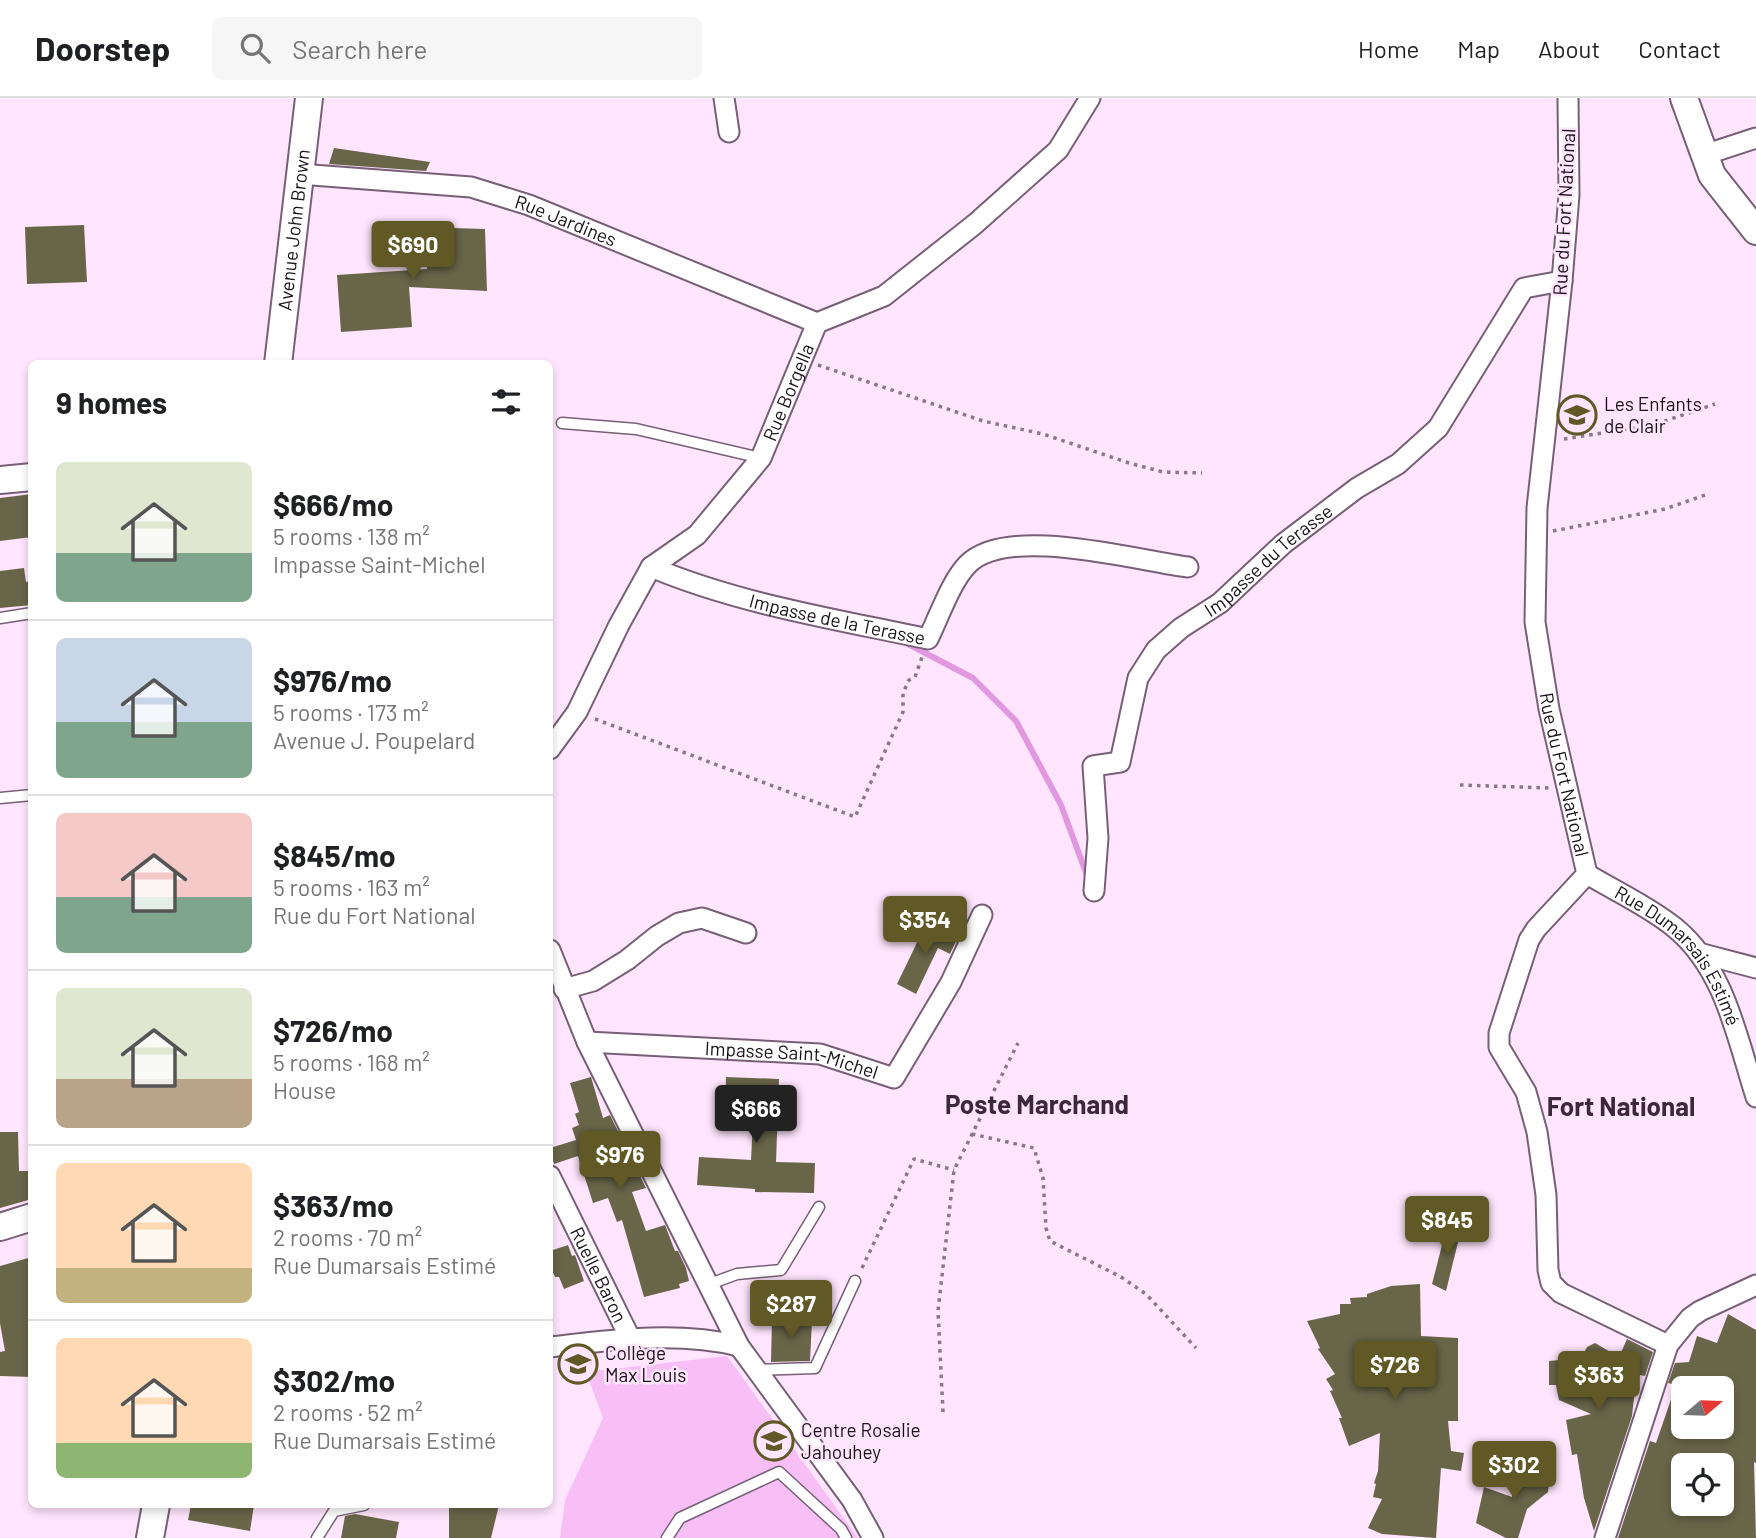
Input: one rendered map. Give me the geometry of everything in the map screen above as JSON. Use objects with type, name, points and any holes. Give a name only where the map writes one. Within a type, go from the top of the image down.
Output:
[{"type":"main road","name":"Avenue John Brown","points":[[278,360],[309,98]]},
{"type":"main road","points":[[1684,98],[1712,175],[1756,230]]},
{"type":"main road","points":[[0,480],[28,477]]},
{"type":"main road","points":[[0,1227],[28,1218]]},
{"type":"main road","points":[[150,1538],[155,1508]]},
{"type":"street","points":[[724,98],[729,132]]},
{"type":"street","name":"Rue Borgella","points":[[553,745],[577,712],[652,567],[698,535],[761,458],[817,323],[884,296],[975,225],[1058,150],[1090,98]]},
{"type":"street","name":"Rue du Fort National","points":[[1568,98],[1569,195],[1537,508],[1535,622],[1549,709],[1587,874],[1529,940],[1499,1033],[1499,1047],[1526,1092],[1537,1132],[1546,1195],[1548,1270],[1551,1283],[1561,1293],[1668,1345]]},
{"type":"street","points":[[1704,155],[1756,138]]},
{"type":"street","name":"Rue Jardines","points":[[299,174],[471,187],[529,205],[817,323]]},
{"type":"street","name":"Impasse du Terasse","points":[[1094,891],[1098,838],[1093,766],[1120,762],[1138,678],[1156,650],[1181,628],[1220,603],[1283,544],[1357,488],[1398,464],[1438,428],[1524,288],[1562,281]]},
{"type":"street","name":"Impasse de la Terasse","points":[[652,567],[694,585],[812,615],[928,639],[953,587],[968,564],[987,552],[1021,547],[1064,546],[1188,567]]},
{"type":"street","name":"Rue Dumarsais Estimé","points":[[1587,874],[1675,928],[1699,953],[1719,984],[1756,1097]]},
{"type":"street","name":"Impasse Saint-Michel","points":[[587,1042],[820,1054],[894,1078],[951,982],[982,915]]},
{"type":"street","points":[[564,989],[593,981],[679,923],[702,918],[746,933]]},
{"type":"street","points":[[1699,953],[1756,968]]},
{"type":"street","points":[[553,958],[587,1042],[739,1346],[852,1500],[873,1538]]},
{"type":"street","name":"Ruelle Baron","points":[[553,1182],[630,1338]]},
{"type":"street","points":[[1605,1538],[1668,1345],[1690,1318],[1700,1311],[1756,1285]]},
{"type":"street","points":[[553,1347],[630,1338],[712,1340],[739,1346]]},
{"type":"lane","points":[[562,423],[636,429],[761,458]]},
{"type":"lane","points":[[0,618],[28,614]]},
{"type":"lane","points":[[0,798],[28,795]]},
{"type":"lane","points":[[707,1285],[737,1275],[781,1270],[819,1207]]},
{"type":"lane","points":[[758,1370],[815,1368],[855,1281]]},
{"type":"lane","points":[[667,1538],[680,1518],[779,1472],[841,1529],[846,1538]]},
{"type":"lane","points":[[317,1538],[334,1511],[349,1508]]},
{"type":"path","points":[[803,359],[983,421],[1043,434],[1129,463],[1163,472],[1202,473]]},
{"type":"path","points":[[1545,442],[1653,425],[1716,404]]},
{"type":"path","points":[[1536,535],[1665,509],[1708,494]]},
{"type":"path","points":[[577,712],[855,817],[902,712],[903,693],[909,680],[915,677],[922,657]]},
{"type":"path","points":[[1460,785],[1567,789]]},
{"type":"path","points":[[943,1412],[938,1311],[954,1170],[1018,1043]]},
{"type":"path","points":[[972,1134],[1034,1148],[1043,1178],[1047,1234],[1050,1241],[1121,1277],[1146,1294],[1196,1348]]},
{"type":"path","points":[[855,1281],[914,1159],[954,1170]]},
{"type":"shaded area","points":[[727,1356],[858,1538],[560,1538],[565,1500],[603,1418],[586,1372]]},
{"type":"building","points":[[334,148],[430,162],[426,171],[329,164]]},
{"type":"building","points":[[84,225],[87,282],[27,284],[25,227]]},
{"type":"building","points":[[424,227],[485,229],[487,291],[409,287],[412,327],[341,332],[337,275],[427,269]]},
{"type":"building","points":[[28,494],[28,538],[0,541],[0,498]]},
{"type":"building","points":[[24,568],[26,582],[28,581],[28,605],[0,608],[0,571]]},
{"type":"building","points":[[927,922],[958,937],[950,954],[938,948],[916,994],[897,984]]},
{"type":"building","points":[[591,1077],[603,1118],[610,1115],[627,1149],[634,1171],[637,1170],[646,1188],[632,1192],[646,1231],[665,1225],[675,1251],[678,1251],[686,1268],[689,1281],[679,1284],[680,1288],[644,1297],[622,1220],[617,1222],[608,1198],[593,1203],[578,1156],[554,1164],[553,1147],[576,1140],[572,1128],[579,1125],[575,1114],[579,1112],[570,1083]]},
{"type":"building","points":[[726,1077],[779,1079],[776,1162],[815,1163],[814,1193],[755,1192],[755,1189],[697,1185],[699,1157],[751,1160],[753,1121],[725,1120]]},
{"type":"building","points":[[0,1132],[18,1132],[19,1171],[28,1171],[28,1200],[0,1208]]},
{"type":"building","points":[[1448,1222],[1462,1226],[1446,1291],[1432,1284]]},
{"type":"building","points":[[568,1245],[572,1256],[575,1255],[584,1281],[564,1289],[559,1277],[555,1277],[553,1273],[553,1250]]},
{"type":"building","points":[[28,1258],[28,1377],[0,1376],[0,1352],[5,1351],[0,1323],[0,1266]]},
{"type":"building","points":[[1420,1284],[1421,1336],[1458,1338],[1458,1421],[1448,1421],[1451,1451],[1464,1453],[1461,1471],[1441,1468],[1436,1538],[1382,1534],[1368,1528],[1382,1499],[1373,1497],[1378,1471],[1380,1433],[1349,1446],[1339,1418],[1342,1418],[1330,1391],[1333,1390],[1326,1379],[1335,1374],[1318,1349],[1320,1348],[1307,1321],[1340,1314],[1340,1304],[1351,1304],[1350,1298],[1367,1297],[1367,1294],[1391,1286]]},
{"type":"building","points":[[1728,1314],[1756,1330],[1756,1538],[1618,1538],[1650,1441],[1656,1443],[1671,1400],[1671,1439],[1734,1439],[1734,1376],[1671,1376],[1671,1384],[1668,1383],[1675,1363],[1689,1362],[1697,1336],[1717,1343]]},
{"type":"building","points":[[772,1319],[812,1320],[810,1361],[771,1362]]},
{"type":"building","points":[[1627,1339],[1653,1352],[1645,1376],[1640,1375],[1635,1389],[1632,1416],[1594,1531],[1584,1498],[1577,1454],[1572,1455],[1566,1420],[1591,1414],[1559,1400],[1556,1385],[1549,1385],[1549,1361],[1581,1358],[1587,1347],[1595,1343],[1619,1357]]},
{"type":"building","points":[[1512,1464],[1551,1467],[1548,1492],[1527,1509],[1518,1538],[1506,1538],[1476,1523],[1484,1487],[1512,1497]]},
{"type":"building","points":[[190,1508],[254,1508],[250,1531],[188,1520]]},
{"type":"building","points":[[449,1508],[498,1508],[491,1538],[449,1538]]},
{"type":"building","points":[[355,1514],[399,1522],[396,1538],[341,1538],[345,1516]]},
{"type":"waterway","points":[[908,644],[973,678],[1016,721],[1061,805],[1088,878]]},
{"type":"place","name":"Les Enfants de Clair","points":[[1577,415]]},
{"type":"place","name":"Collège Max Louis","points":[[578,1364]]},
{"type":"place","name":"Centre Rosalie Jahouhey","points":[[774,1441]]},
{"type":"district","name":"Poste Marchand","points":[[1037,1105]]},
{"type":"district","name":"Fort National","points":[[1621,1107]]}]
